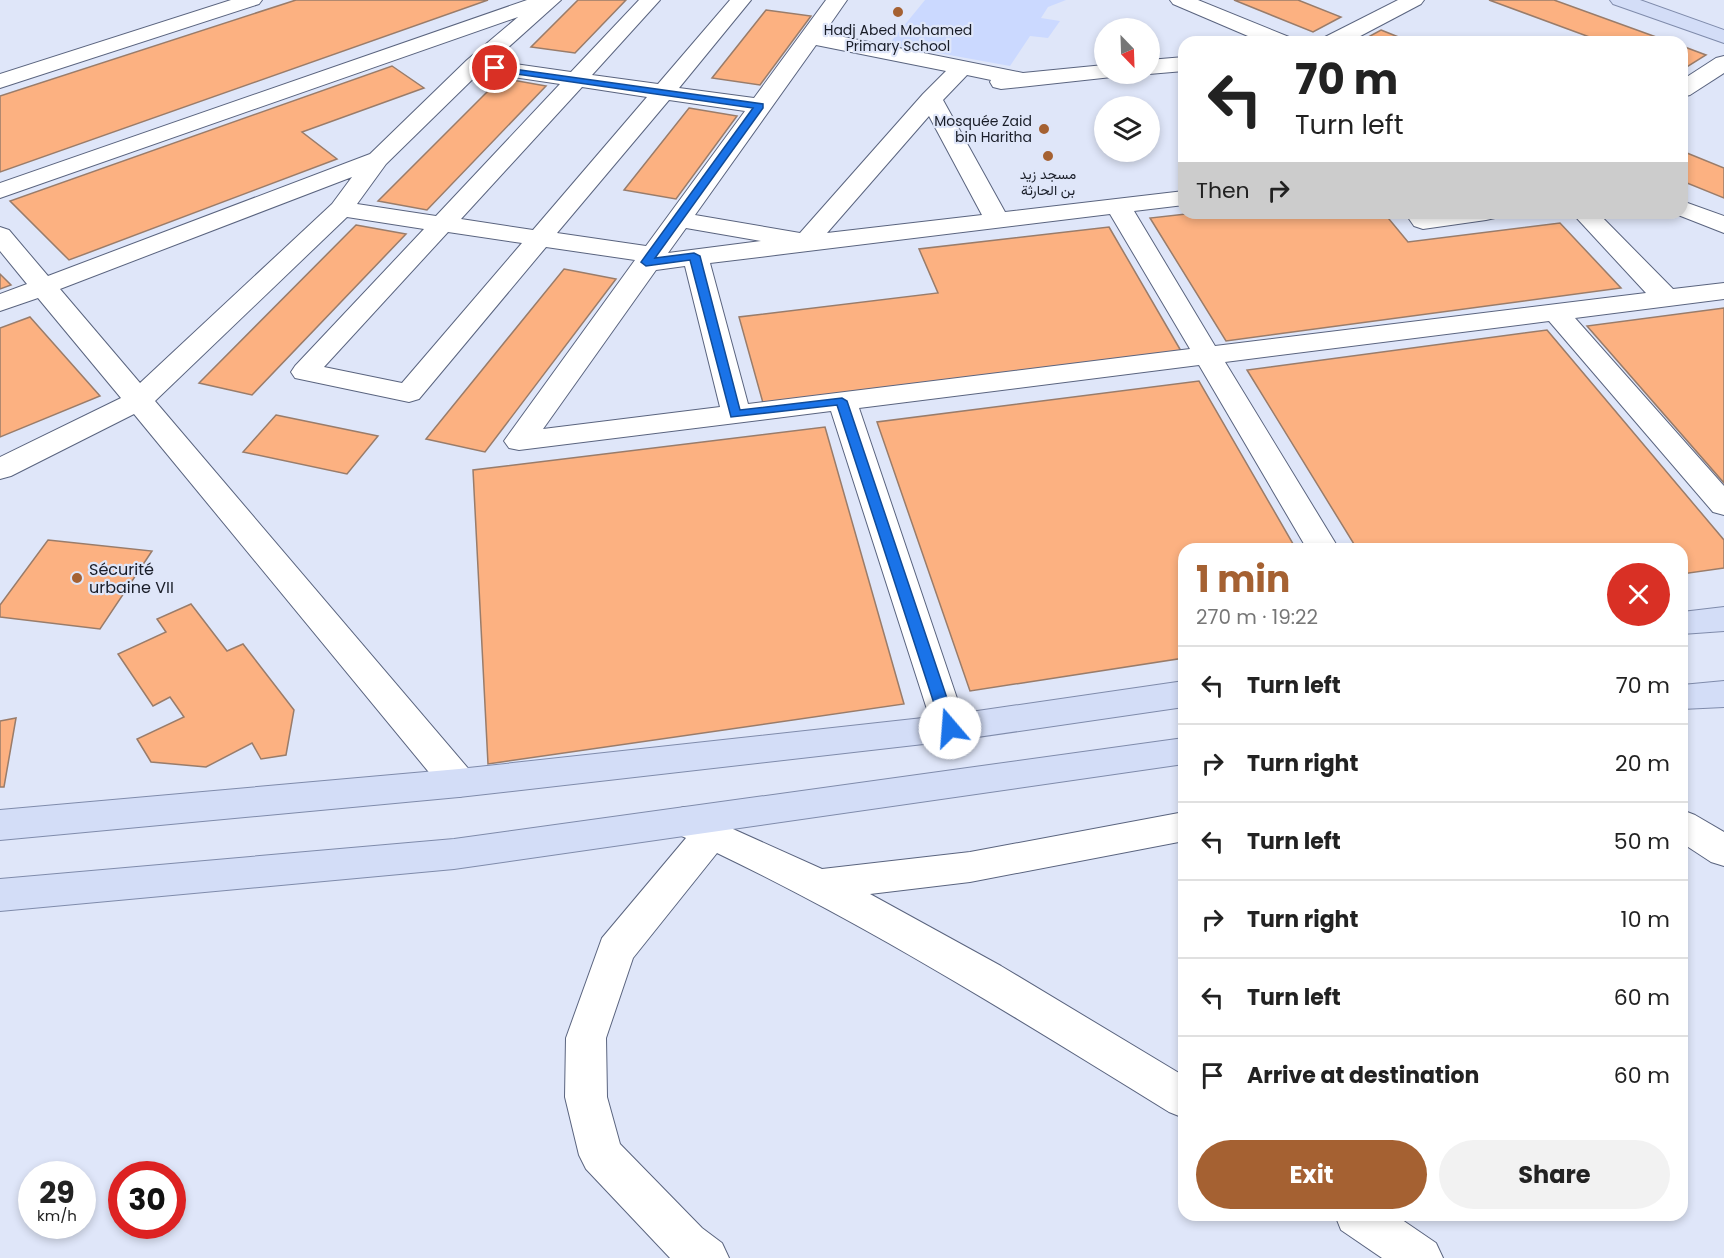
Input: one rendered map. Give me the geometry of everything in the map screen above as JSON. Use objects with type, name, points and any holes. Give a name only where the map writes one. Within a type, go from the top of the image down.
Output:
[{"type":"main road","points":[[1620,0],[1724,37]]},
{"type":"main road","points":[[1688,622],[1724,618]]},
{"type":"main road","points":[[1688,697],[1724,694]]},
{"type":"main road","points":[[0,825],[459,783],[950,728],[1178,695]]},
{"type":"main road","points":[[0,895],[454,854],[698,828],[1178,752]]},
{"type":"street","points":[[0,81],[252,0]]},
{"type":"street","points":[[0,469],[139,400],[341,209],[378,159],[475,65],[549,0]]},
{"type":"street","points":[[0,191],[549,0]]},
{"type":"street","points":[[650,0],[305,372],[409,393],[741,0]]},
{"type":"street","points":[[837,0],[519,441],[1724,291]]},
{"type":"street","points":[[1180,0],[1264,36]]},
{"type":"street","points":[[1345,36],[1414,0]]},
{"type":"street","points":[[810,37],[1024,80]]},
{"type":"street","points":[[1688,86],[1724,63]]},
{"type":"street","points":[[1160,66],[1178,64]]},
{"type":"street","points":[[475,65],[662,94],[760,106]]},
{"type":"street","points":[[806,242],[937,93],[962,68]]},
{"type":"street","points":[[937,93],[1024,80],[1094,73]]},
{"type":"street","points":[[937,93],[997,220]]},
{"type":"street","points":[[0,303],[378,159]]},
{"type":"street","points":[[341,209],[540,238],[649,259],[694,256],[1178,199]]},
{"type":"street","points":[[1118,206],[1319,543]]},
{"type":"street","points":[[1688,210],[1724,225]]},
{"type":"street","points":[[678,219],[806,242]]},
{"type":"street","points":[[1422,219],[1423,221],[1439,219]]},
{"type":"street","points":[[1590,219],[1666,298]]},
{"type":"street","points":[[0,235],[459,783]]},
{"type":"street","points":[[694,256],[736,414]]},
{"type":"street","points":[[1556,312],[1724,505]]},
{"type":"street","points":[[842,401],[950,728]]},
{"type":"street","points":[[819,885],[970,867],[1178,827]]},
{"type":"street","points":[[706,1258],[686,1242],[601,1155],[586,1096],[586,1038],[616,950],[698,828],[819,885],[987,978],[1178,1095]]},
{"type":"street","points":[[1688,829],[1724,851]]},
{"type":"street","points":[[1366,1221],[1420,1258]]},
{"type":"shaded area","points":[[925,0],[1066,0],[1048,7],[1041,18],[1060,21],[1048,38],[1030,36],[1010,66],[889,44]]},
{"type":"building","points":[[296,0],[488,0],[0,172],[0,96]]},
{"type":"building","points":[[578,0],[626,0],[575,53],[531,47]]},
{"type":"building","points":[[1234,0],[1298,0],[1341,17],[1313,32]]},
{"type":"building","points":[[1489,0],[1554,0],[1653,36],[1587,36]]},
{"type":"building","points":[[766,10],[811,16],[760,85],[712,78]]},
{"type":"building","points":[[1381,30],[1396,36],[1370,36]]},
{"type":"building","points":[[1688,48],[1706,55],[1688,66]]},
{"type":"building","points":[[392,66],[424,88],[302,132],[337,159],[69,260],[10,201]]},
{"type":"building","points":[[501,78],[546,86],[427,210],[378,201]]},
{"type":"building","points":[[689,108],[737,116],[676,199],[624,190]]},
{"type":"building","points":[[1688,153],[1724,168],[1724,198],[1688,183]]},
{"type":"building","points":[[1178,215],[1178,219],[1389,219],[1408,242],[1560,223],[1621,288],[1226,341],[1150,218]]},
{"type":"building","points":[[356,225],[406,234],[252,395],[199,383]]},
{"type":"building","points":[[1109,227],[1181,351],[763,403],[739,317],[938,293],[919,249]]},
{"type":"building","points":[[564,269],[616,279],[485,452],[426,439]]},
{"type":"building","points":[[0,274],[11,285],[0,289]]},
{"type":"building","points":[[1724,308],[1724,483],[1587,326]]},
{"type":"building","points":[[30,317],[100,396],[0,437],[0,328]]},
{"type":"building","points":[[1547,330],[1724,540],[1724,568],[1688,573],[1688,543],[1353,543],[1247,370]]},
{"type":"building","points":[[1199,381],[1293,543],[1178,543],[1178,659],[970,691],[877,422]]},
{"type":"building","points":[[276,415],[378,436],[347,474],[243,452]]},
{"type":"building","points":[[825,427],[904,704],[488,764],[473,470]]},
{"type":"building","name":"Sécurité urbaine VII","points":[[48,540],[152,551],[100,629],[0,617],[0,605]]},
{"type":"building","points":[[191,604],[227,651],[243,644],[294,710],[286,755],[261,759],[252,743],[206,767],[151,762],[137,739],[184,717],[170,697],[153,706],[118,654],[166,632],[157,619]]},
{"type":"building","points":[[16,718],[4,787],[0,787],[0,721]]},
{"type":"place","name":"Hadj Abed Mohamed Primary School","points":[[898,12]]},
{"type":"place","name":"Mosquée Zaid bin Haritha","points":[[1044,129]]},
{"type":"place","name":"مسجد زيد بن الحارثة","points":[[1048,156]]},
{"type":"place","name":"Sécurité urbaine VII","points":[[77,578]]},
{"type":"route","points":[[495,68],[662,94],[760,106],[646,262],[694,256],[736,414],[842,401],[950,728]]}]
